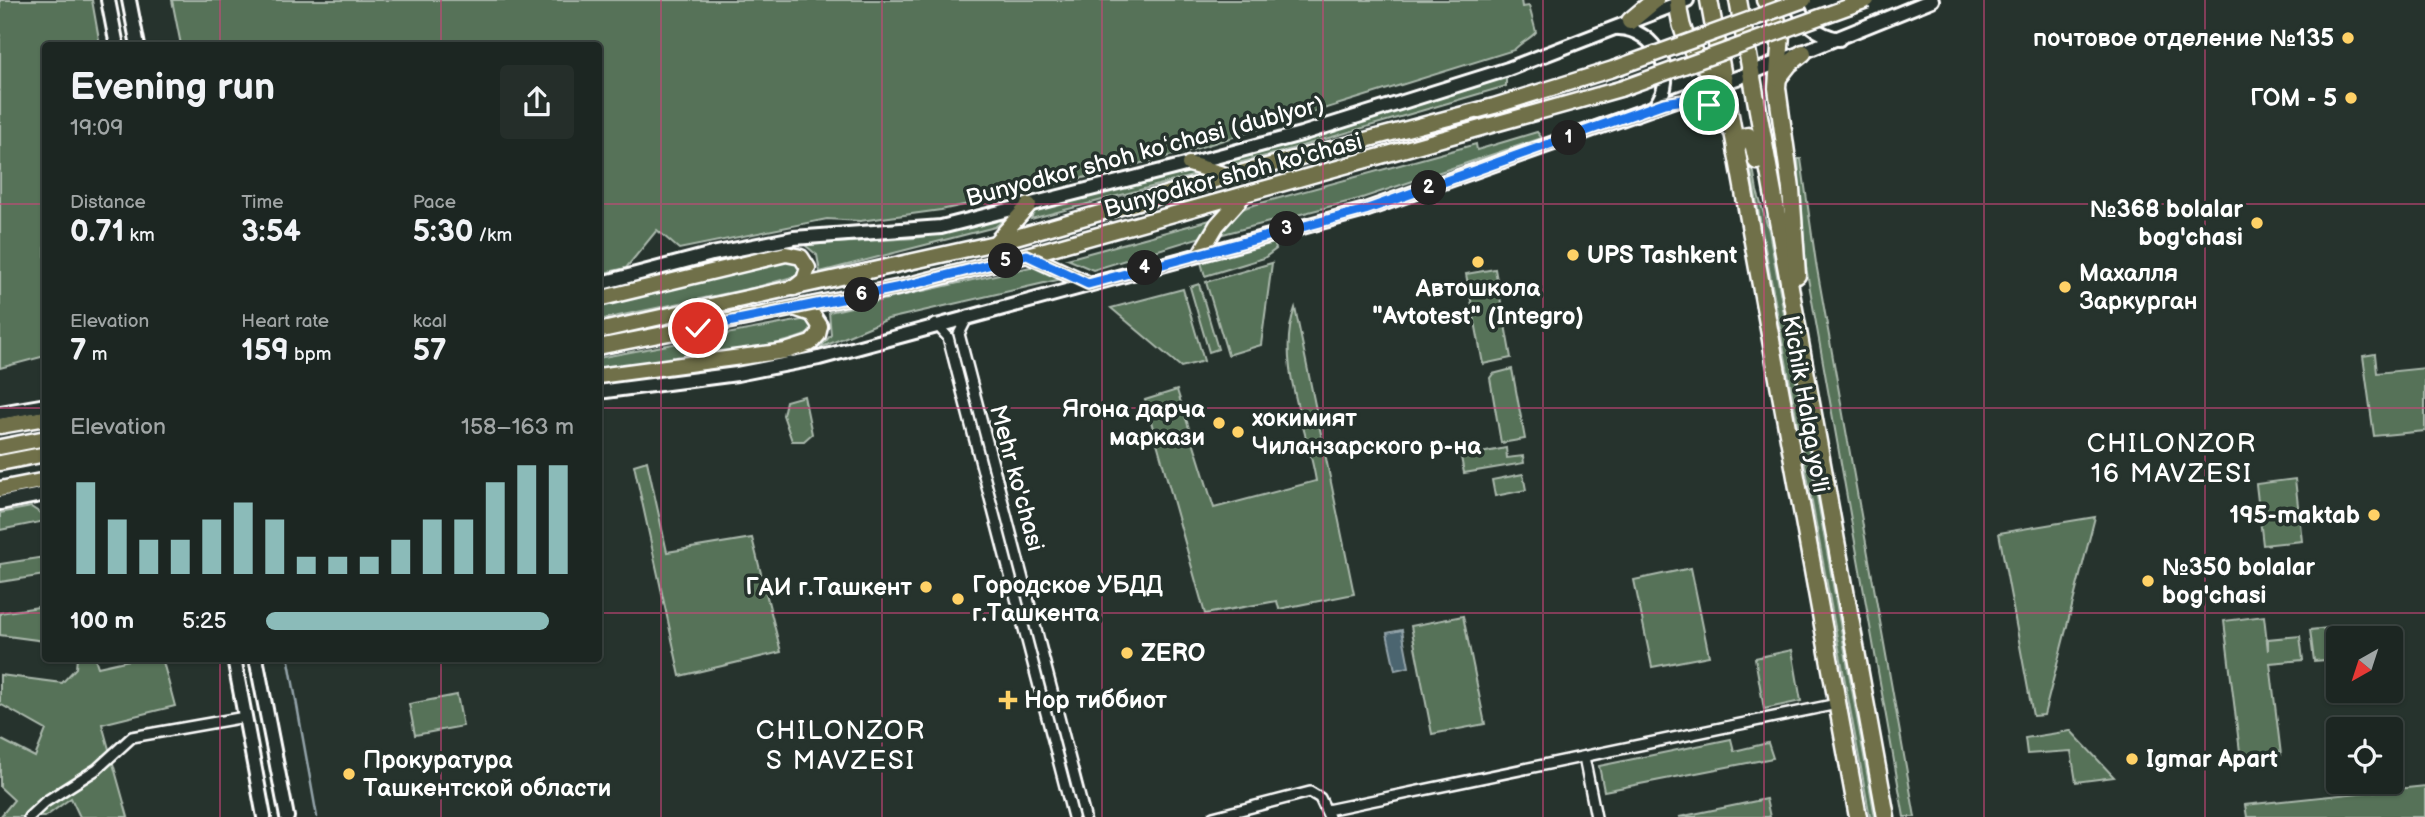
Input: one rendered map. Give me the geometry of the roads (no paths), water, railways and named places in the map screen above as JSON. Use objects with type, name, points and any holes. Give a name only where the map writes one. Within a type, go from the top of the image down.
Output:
[{"type":"highway","points":[[1630,21],[1655,0]]},
{"type":"highway","name":"Kichik Halqa yo'li","points":[[1709,0],[1858,817]]},
{"type":"highway","name":"Kichik Halqa yo'li","points":[[1738,0],[1886,817]]},
{"type":"highway","points":[[1765,0],[1775,15],[1781,34],[1779,70],[1806,372]]},
{"type":"highway","points":[[1681,1],[1681,25],[1692,51],[1704,67],[1724,82]]},
{"type":"highway","points":[[1779,70],[1803,53]]},
{"type":"highway","points":[[1736,150],[1741,138],[1752,139],[1765,201],[1781,236]]},
{"type":"main road","name":"Bunyodkor shoh ko'chasi","points":[[602,330],[995,243],[1229,176],[1494,106],[1613,69],[1804,0]]},
{"type":"main road","name":"Bunyodkor shoh ko'chasi","points":[[602,345],[797,309],[1027,255],[1620,89],[1867,0]]},
{"type":"main road","points":[[1189,164],[1229,176]]},
{"type":"main road","points":[[1201,252],[1217,225],[1244,195]]},
{"type":"main road","points":[[995,243],[1029,205]]},
{"type":"main road","points":[[602,298],[786,254],[801,257],[808,268],[804,280],[792,289]]},
{"type":"main road","points":[[1027,255],[1088,284]]},
{"type":"main road","points":[[602,376],[732,360],[805,346],[816,338],[820,326],[812,314],[797,309]]},
{"type":"main road","points":[[0,426],[42,419]]},
{"type":"main road","points":[[0,447],[42,439]]},
{"type":"main road","points":[[0,463],[42,455]]},
{"type":"main road","points":[[0,489],[42,481]]},
{"type":"street","points":[[108,0],[116,42]]},
{"type":"street","points":[[130,0],[137,42]]},
{"type":"street","points":[[1795,0],[1800,13],[1813,28],[1839,39]]},
{"type":"street","points":[[1803,53],[1932,0]]},
{"type":"street","name":"Bunyodkor shoh koʻchasi (dublyor)","points":[[602,283],[712,254],[794,238],[941,227],[1189,164],[1301,134],[1508,69],[1681,1]]},
{"type":"street","points":[[1614,28],[1635,30],[1647,38],[1659,53],[1665,82],[1660,105]]},
{"type":"street","points":[[602,391],[778,366],[1365,210],[1724,82],[1751,73],[1779,70]]},
{"type":"street","points":[[1660,105],[1691,99],[1709,105],[1726,122],[1736,150]]},
{"type":"street","points":[[948,337],[959,334],[964,321],[970,315]]},
{"type":"street","name":"Mehr ko'chasi","points":[[936,324],[948,337],[1073,817]]},
{"type":"street","name":"Mehr ko'chasi","points":[[959,334],[1085,817]]},
{"type":"street","points":[[0,413],[42,406]]},
{"type":"street","points":[[0,503],[42,495]]},
{"type":"street","points":[[1029,648],[1040,645]]},
{"type":"street","points":[[235,662],[263,813]]},
{"type":"street","points":[[257,662],[287,814]]},
{"type":"street","points":[[1034,666],[1045,663]]},
{"type":"street","points":[[240,690],[245,698],[252,699],[262,685]]},
{"type":"street","points":[[1213,817],[1310,792],[1320,798],[1328,814],[1837,704]]},
{"type":"street","points":[[29,817],[53,797],[97,769],[132,737],[245,717]]},
{"type":"street","points":[[1584,757],[1596,817]]},
{"type":"street","points":[[263,813],[272,801],[279,802],[287,814]]},
{"type":"water","points":[[1402,630],[1409,667],[1395,670],[1387,633]]},
{"type":"waterway","points":[[289,662],[317,817]]},
{"type":"place","name":"почтовое отделение №135","points":[[2348,38]]},
{"type":"place","name":"ГОМ - 5","points":[[2351,98]]},
{"type":"place","name":"№368 bolalar bog'chasi","points":[[2257,223]]},
{"type":"place","name":"UPS Tashkent","points":[[1573,255]]},
{"type":"place","name":"Автошкола \"Avtotest\" (Integro)","points":[[1478,262]]},
{"type":"place","name":"Махалля Заркурган","points":[[2065,287]]},
{"type":"place","name":"Ягона дарча маркази","points":[[1219,423]]},
{"type":"place","name":"хокимият Чиланзарского р-на","points":[[1238,432]]},
{"type":"place","name":"195-maktab","points":[[2374,515]]},
{"type":"place","name":"№350 bolalar bog'chasi","points":[[2148,581]]},
{"type":"place","name":"ГАИ г.Ташкент","points":[[926,587]]},
{"type":"place","name":"Городское УБДД г.Ташкента","points":[[958,599]]},
{"type":"place","name":"ZERO","points":[[1127,653]]},
{"type":"place","name":"Нор тиббиот","points":[[1008,700]]},
{"type":"place","name":"Igmar Apart","points":[[2132,759]]},
{"type":"place","name":"Прокуратура Ташкентской области","points":[[349,774]]},
{"type":"district","name":"CHILONZOR 16 MAVZESI","points":[[2172,458]]},
{"type":"district","name":"CHILONZOR S MAVZESI","points":[[841,745]]}]
